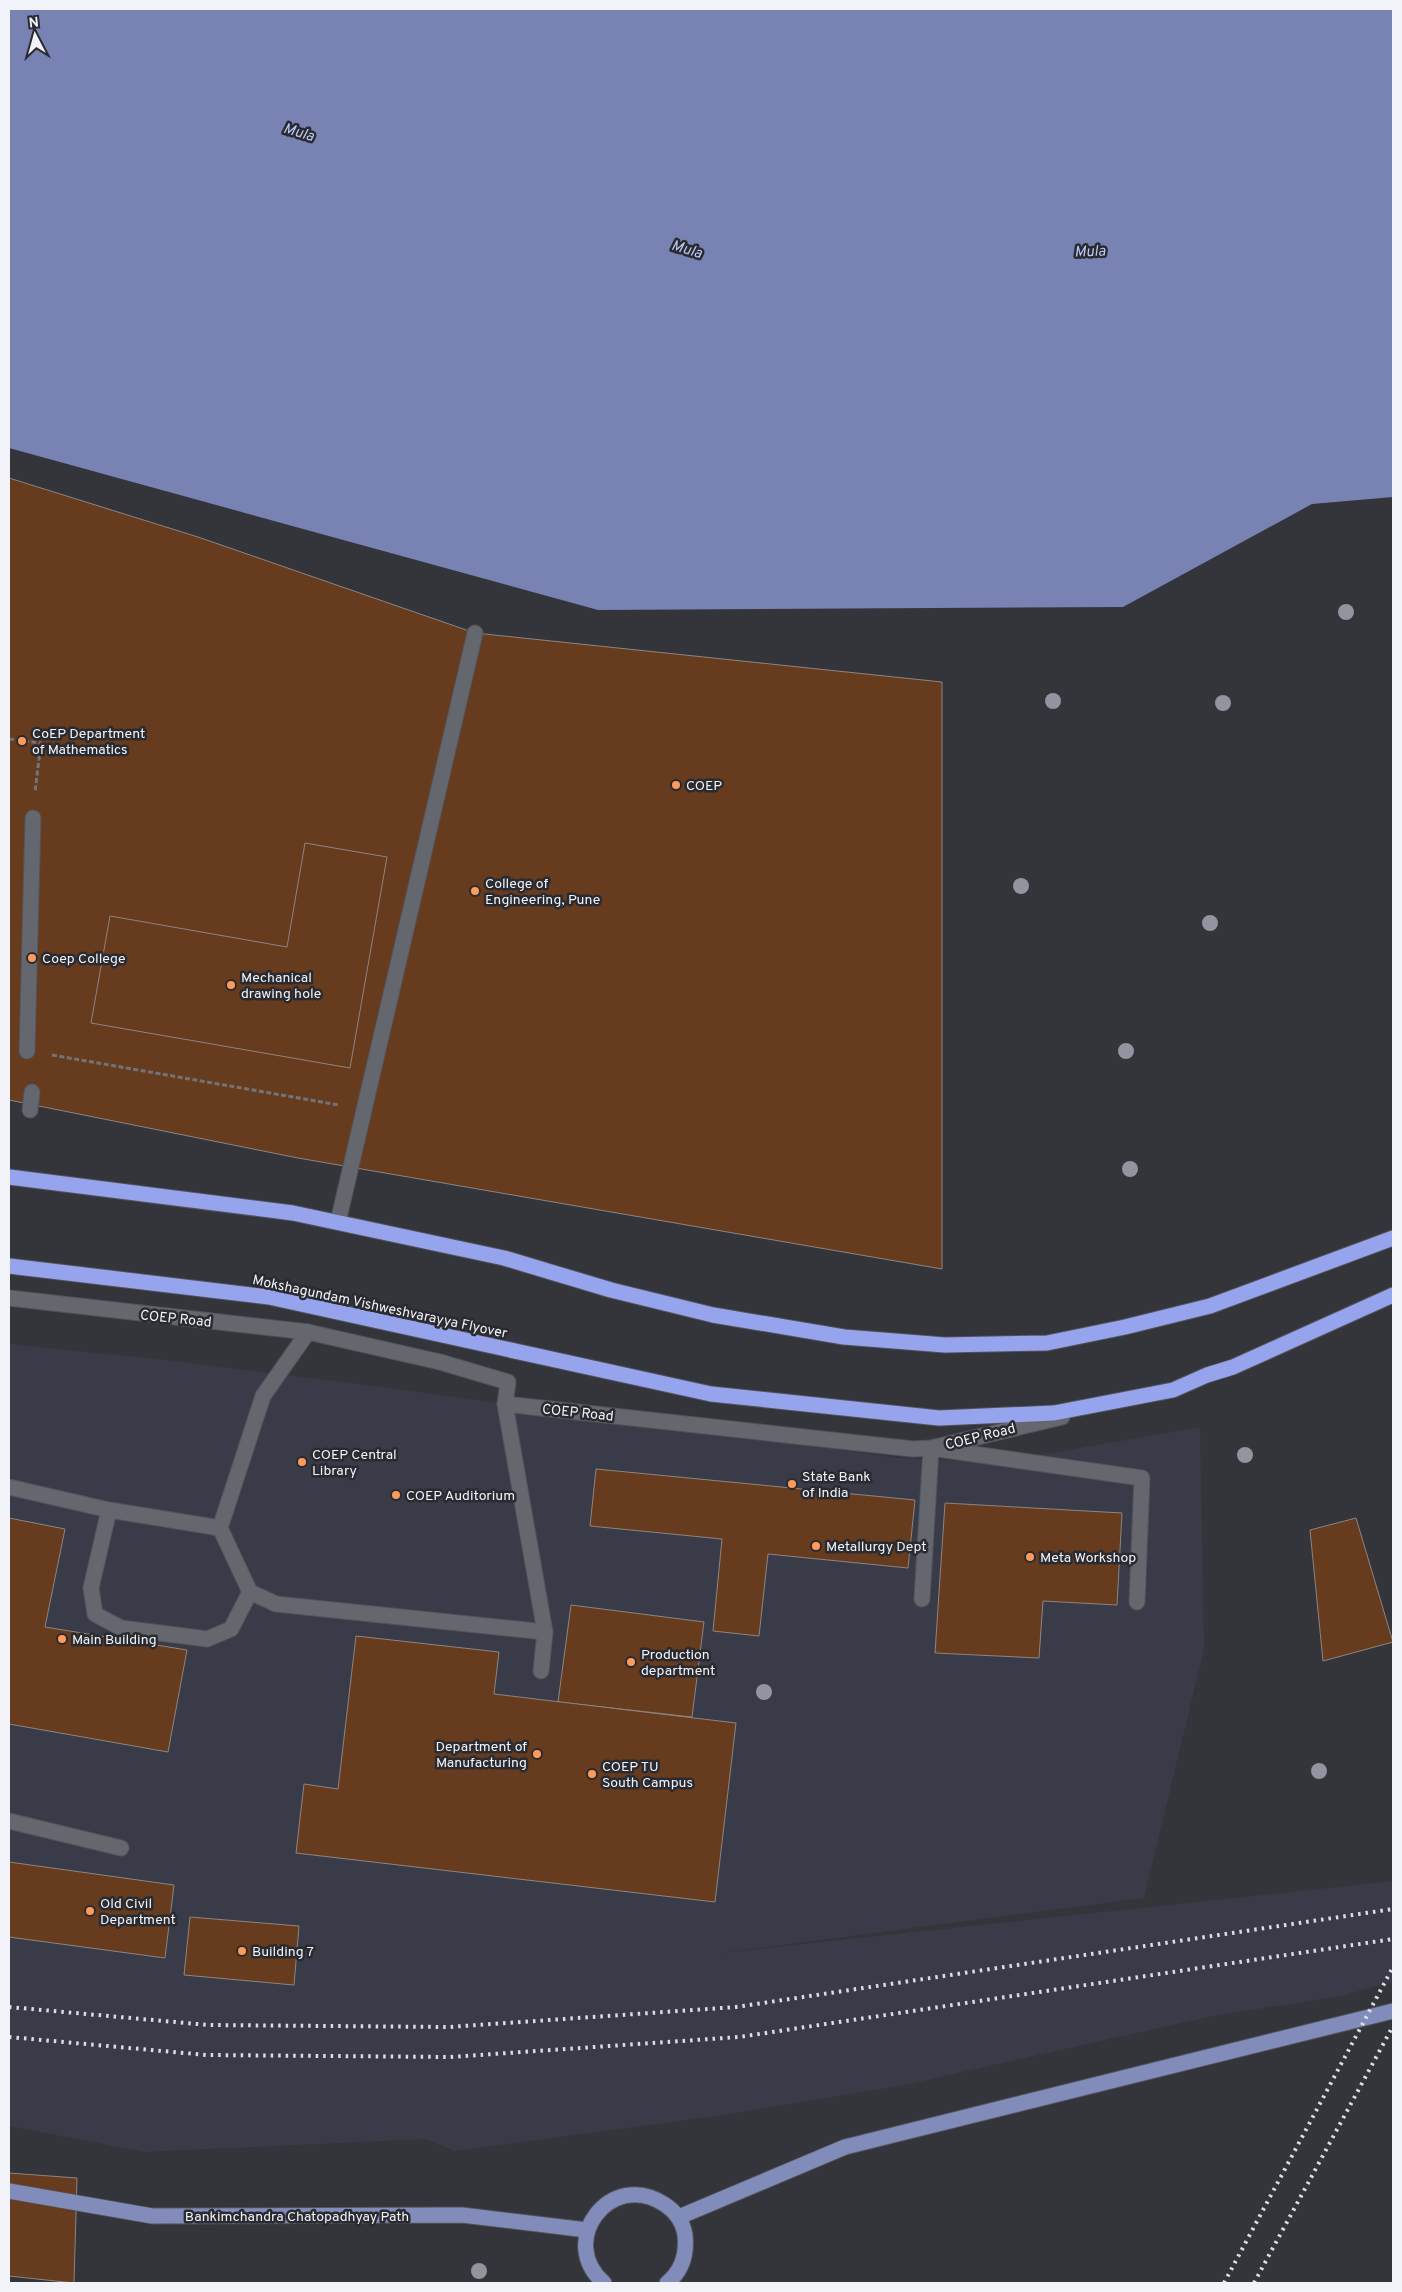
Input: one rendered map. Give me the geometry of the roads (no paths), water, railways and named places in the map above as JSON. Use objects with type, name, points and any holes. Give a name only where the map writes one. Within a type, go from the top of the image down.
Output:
[{"type":"highway","points":[[9,1177],[293,1213],[504,1258],[611,1290],[714,1315],[844,1337],[945,1345],[1047,1343],[1125,1327],[1210,1306],[1393,1238]]},
{"type":"highway","name":"Mokshagundam Vishweshvarayya Flyover","points":[[9,1266],[269,1297],[711,1394],[939,1418],[1054,1413],[1172,1390],[1206,1375],[1233,1367],[1393,1295]]},
{"type":"main road","points":[[678,2217],[845,2147],[1393,2011]]},
{"type":"main road","name":"Bankimchandra Chatopadhyay Path","points":[[9,2191],[152,2216],[462,2215],[587,2230]]},
{"type":"main road","points":[[604,2283],[593,2272],[587,2258],[585,2244],[587,2230],[593,2217],[603,2206],[615,2198],[629,2194],[657,2199],[669,2207],[678,2217],[684,2231],[686,2245],[684,2259],[678,2272],[667,2283]]},
{"type":"lane","points":[[338,1222],[475,633]]},
{"type":"lane","points":[[27,1051],[32,818]]},
{"type":"lane","points":[[30,1110],[32,1092]]},
{"type":"lane","name":"COEP Road","points":[[9,1298],[308,1332],[440,1362],[508,1382],[504,1404],[913,1449],[931,1448],[1172,1390]]},
{"type":"lane","points":[[308,1332],[263,1396],[220,1528],[250,1592],[276,1604],[545,1632]]},
{"type":"lane","points":[[504,1404],[545,1632],[541,1671]]},
{"type":"lane","points":[[922,1599],[931,1448],[1142,1478],[1137,1602]]},
{"type":"lane","points":[[9,1487],[109,1510],[220,1528]]},
{"type":"lane","points":[[109,1510],[91,1588],[95,1614],[121,1628],[207,1639],[231,1628],[250,1592]]},
{"type":"lane","points":[[9,1821],[121,1848]]},
{"type":"water","name":"Mula","points":[[9,9],[1393,9],[1393,497],[1312,504],[1123,607],[598,610],[9,448]]},
{"type":"railway","points":[[9,2007],[208,2025],[449,2027],[736,2007],[1393,1909]]},
{"type":"railway","points":[[9,2037],[206,2055],[450,2057],[739,2037],[1393,1939]]},
{"type":"railway","points":[[1224,2283],[1393,1967]]},
{"type":"railway","points":[[1254,2283],[1393,2026]]},
{"type":"place","name":"CoEP Department of Mathematics","points":[[22,741]]},
{"type":"place","name":"COEP","points":[[676,785]]},
{"type":"place","name":"College of Engineering, Pune","points":[[475,891]]},
{"type":"place","name":"Coep College","points":[[32,958]]},
{"type":"place","name":"Mechanical drawing hole","points":[[231,985]]},
{"type":"place","name":"COEP Central Library","points":[[302,1462]]},
{"type":"place","name":"State Bank of India","points":[[792,1484]]},
{"type":"place","name":"COEP Auditorium","points":[[396,1495]]},
{"type":"place","name":"Metallurgy Dept","points":[[816,1546]]},
{"type":"place","name":"Meta Workshop","points":[[1030,1557]]},
{"type":"place","name":"Main Building","points":[[62,1639]]},
{"type":"place","name":"Production department","points":[[631,1662]]},
{"type":"place","name":"Department of Manufacturing","points":[[537,1754]]},
{"type":"place","name":"COEP TU South Campus","points":[[592,1774]]},
{"type":"place","name":"Old Civil Department","points":[[90,1911]]},
{"type":"place","name":"Building 7","points":[[242,1951]]}]
